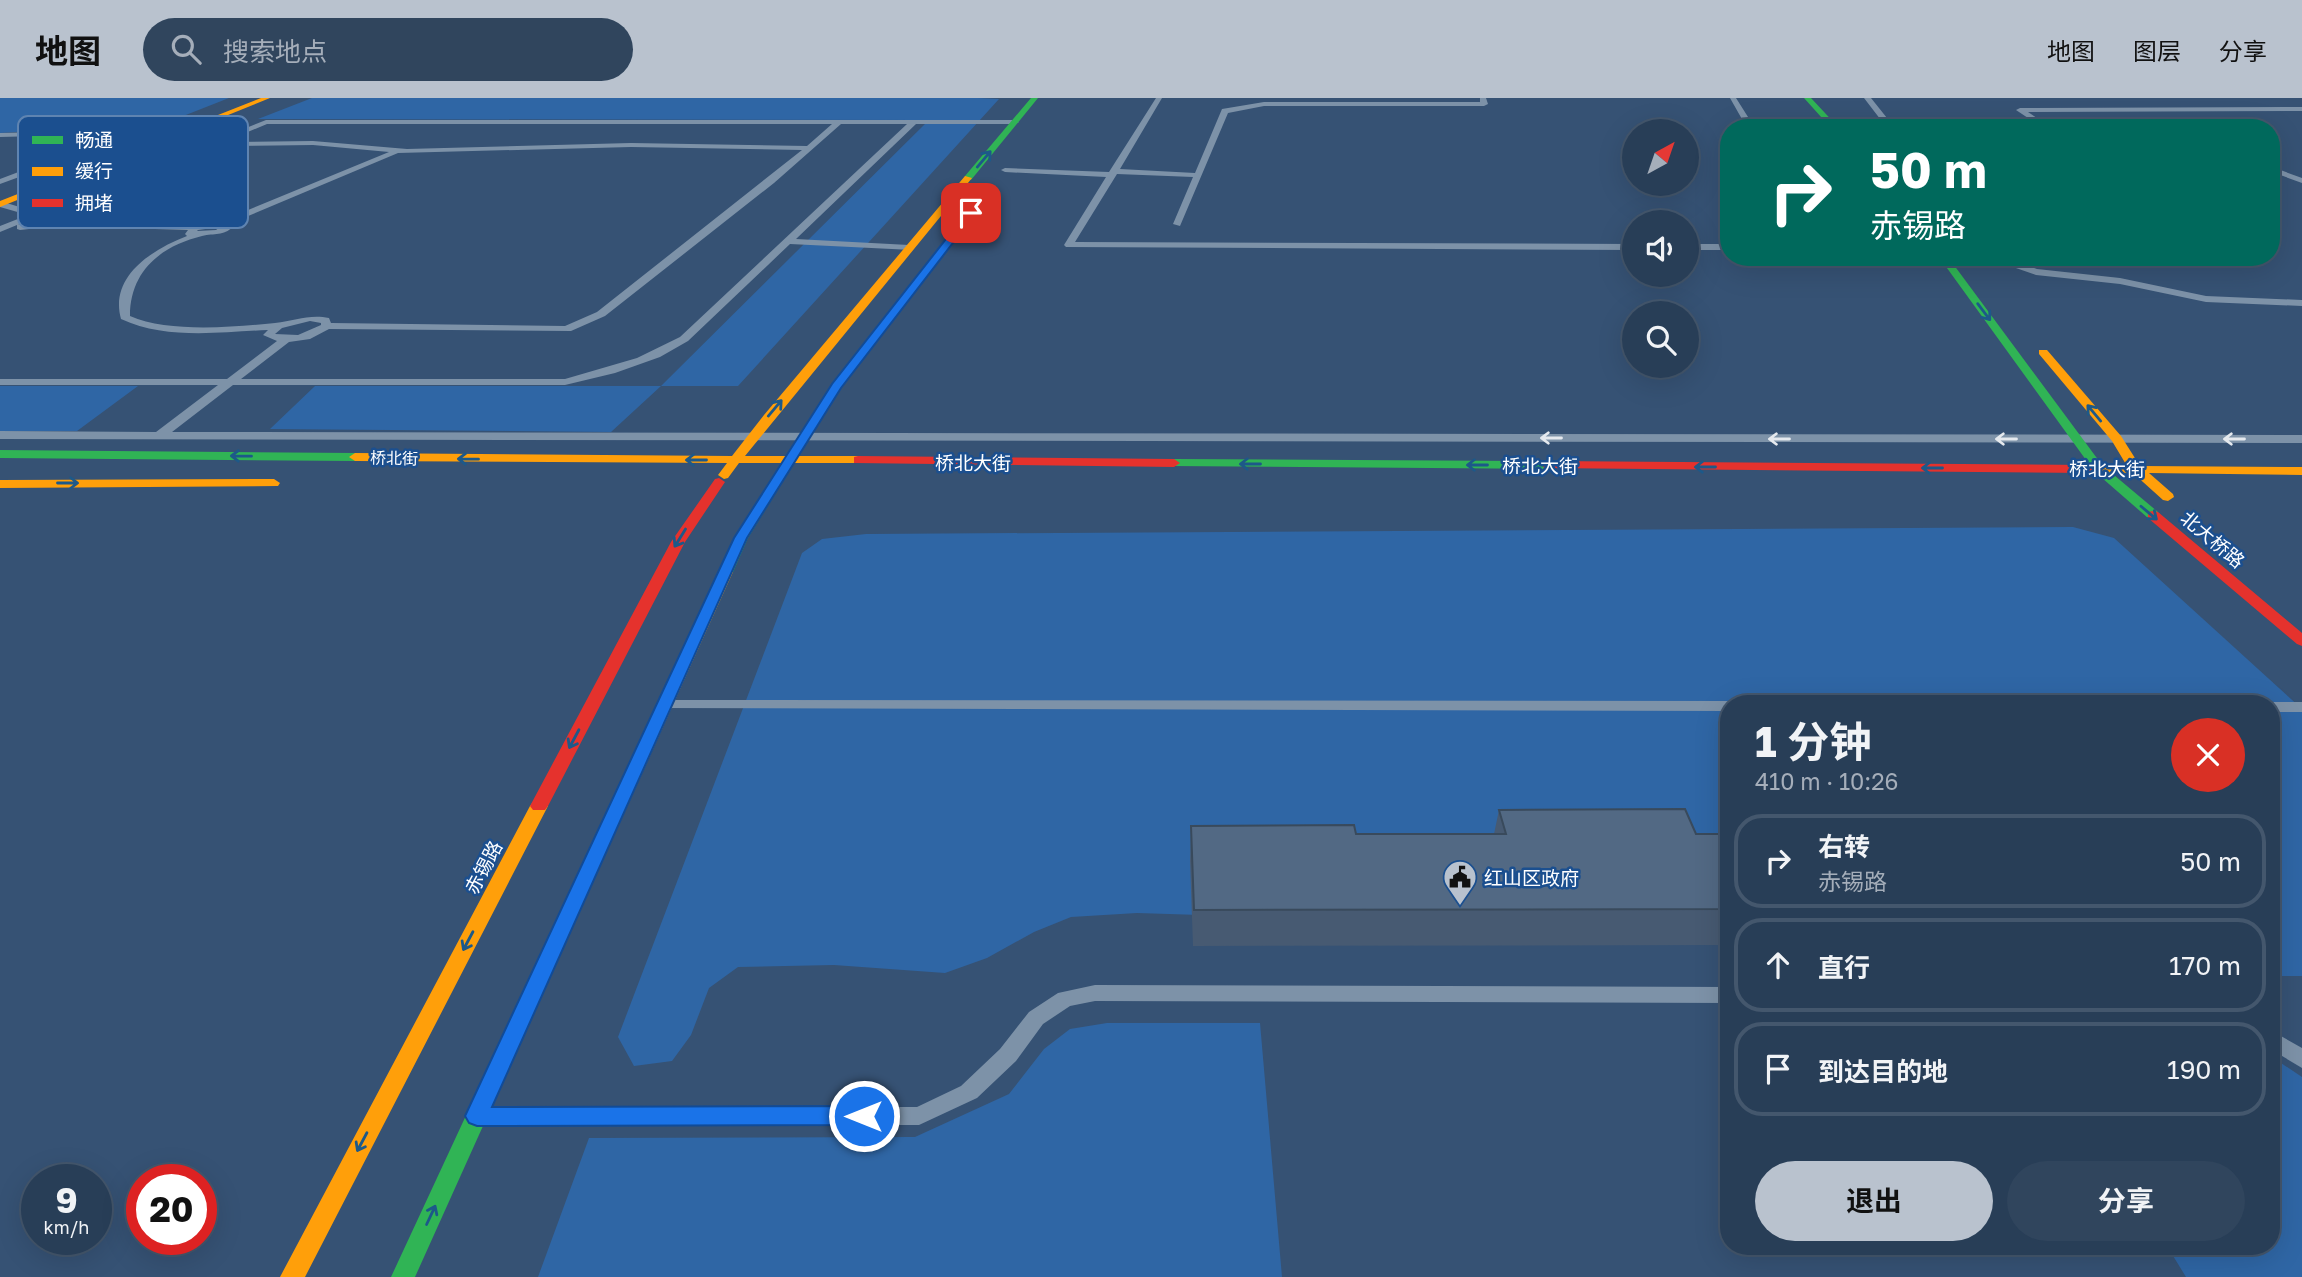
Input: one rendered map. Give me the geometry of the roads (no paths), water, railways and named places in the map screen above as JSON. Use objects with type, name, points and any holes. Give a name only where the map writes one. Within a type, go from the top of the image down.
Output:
[{"type":"main road","points":[[222,116],[267,98]]},
{"type":"main road","name":"赤锡路","points":[[292,1277],[712,482],[734,460],[1035,98]]},
{"type":"main road","points":[[1807,98],[1827,119]]},
{"type":"main road","points":[[1826,98],[1845,119]]},
{"type":"main road","points":[[0,204],[18,197]]},
{"type":"main road","points":[[403,1277],[741,538],[784,482],[788,460],[836,386],[980,202]]},
{"type":"main road","name":"北大桥路","points":[[1950,266],[2098,468],[2302,641]]},
{"type":"main road","name":"北大桥路","points":[[2033,340],[2117,439],[2135,468],[2179,506]]},
{"type":"main road","name":"桥北街","points":[[0,454],[788,460]]},
{"type":"main road","name":"桥北大街","points":[[788,460],[2302,471]]},
{"type":"main road","points":[[712,482],[784,482]]},
{"type":"main road","points":[[0,484],[290,483]]},
{"type":"main road","name":"桥北大街","points":[[2092,489],[2184,489]]},
{"type":"lane","points":[[1159,98],[1069,245],[1622,247]]},
{"type":"lane","points":[[1177,224],[1225,111],[1230,108],[1264,104],[1484,104],[1483,98]]},
{"type":"lane","points":[[1733,98],[1746,119]]},
{"type":"lane","points":[[1867,98],[1884,119]]},
{"type":"lane","points":[[2215,98],[2240,109]]},
{"type":"lane","points":[[2241,98],[2267,109]]},
{"type":"lane","points":[[2034,119],[2020,110],[2302,109]]},
{"type":"lane","points":[[248,130],[267,122],[1015,122]]},
{"type":"lane","points":[[278,326],[268,335],[287,339],[317,334],[327,326],[568,328],[585,324],[601,314],[839,122]]},
{"type":"lane","points":[[0,382],[565,383],[619,369],[660,355],[684,339],[914,122]]},
{"type":"lane","points":[[0,135],[18,135]]},
{"type":"lane","points":[[248,144],[313,143],[397,150],[631,145],[809,148]]},
{"type":"lane","points":[[248,213],[397,150]]},
{"type":"lane","points":[[1009,165],[1196,175]]},
{"type":"lane","points":[[2280,172],[2302,181]]},
{"type":"lane","points":[[0,182],[18,175]]},
{"type":"lane","points":[[0,204],[18,209]]},
{"type":"lane","points":[[0,229],[18,222]]},
{"type":"lane","points":[[0,229],[18,227]]},
{"type":"lane","points":[[133,228],[195,232]]},
{"type":"lane","points":[[208,228],[195,232],[152,256],[137,269],[126,287],[125,317],[133,323],[153,327],[278,326],[310,318],[325,320],[327,326]]},
{"type":"lane","points":[[799,231],[914,243]]},
{"type":"lane","points":[[788,241],[914,243]]},
{"type":"lane","points":[[1699,247],[1720,247]]},
{"type":"lane","points":[[2019,266],[2036,272],[2120,281],[2206,299],[2302,303]]},
{"type":"lane","points":[[157,437],[287,339]]},
{"type":"lane","points":[[0,435],[2302,439]]},
{"type":"lane","points":[[664,705],[1720,706]]},
{"type":"lane","points":[[2280,707],[2302,707]]},
{"type":"lane","points":[[477,1116],[919,1116],[969,1092],[1008,1055],[1036,1018],[1065,999],[1095,993],[1720,995]]},
{"type":"lane","points":[[2280,1044],[2302,1059]]},
{"type":"place","name":"红山区政府","points":[[1460,907]]}]
